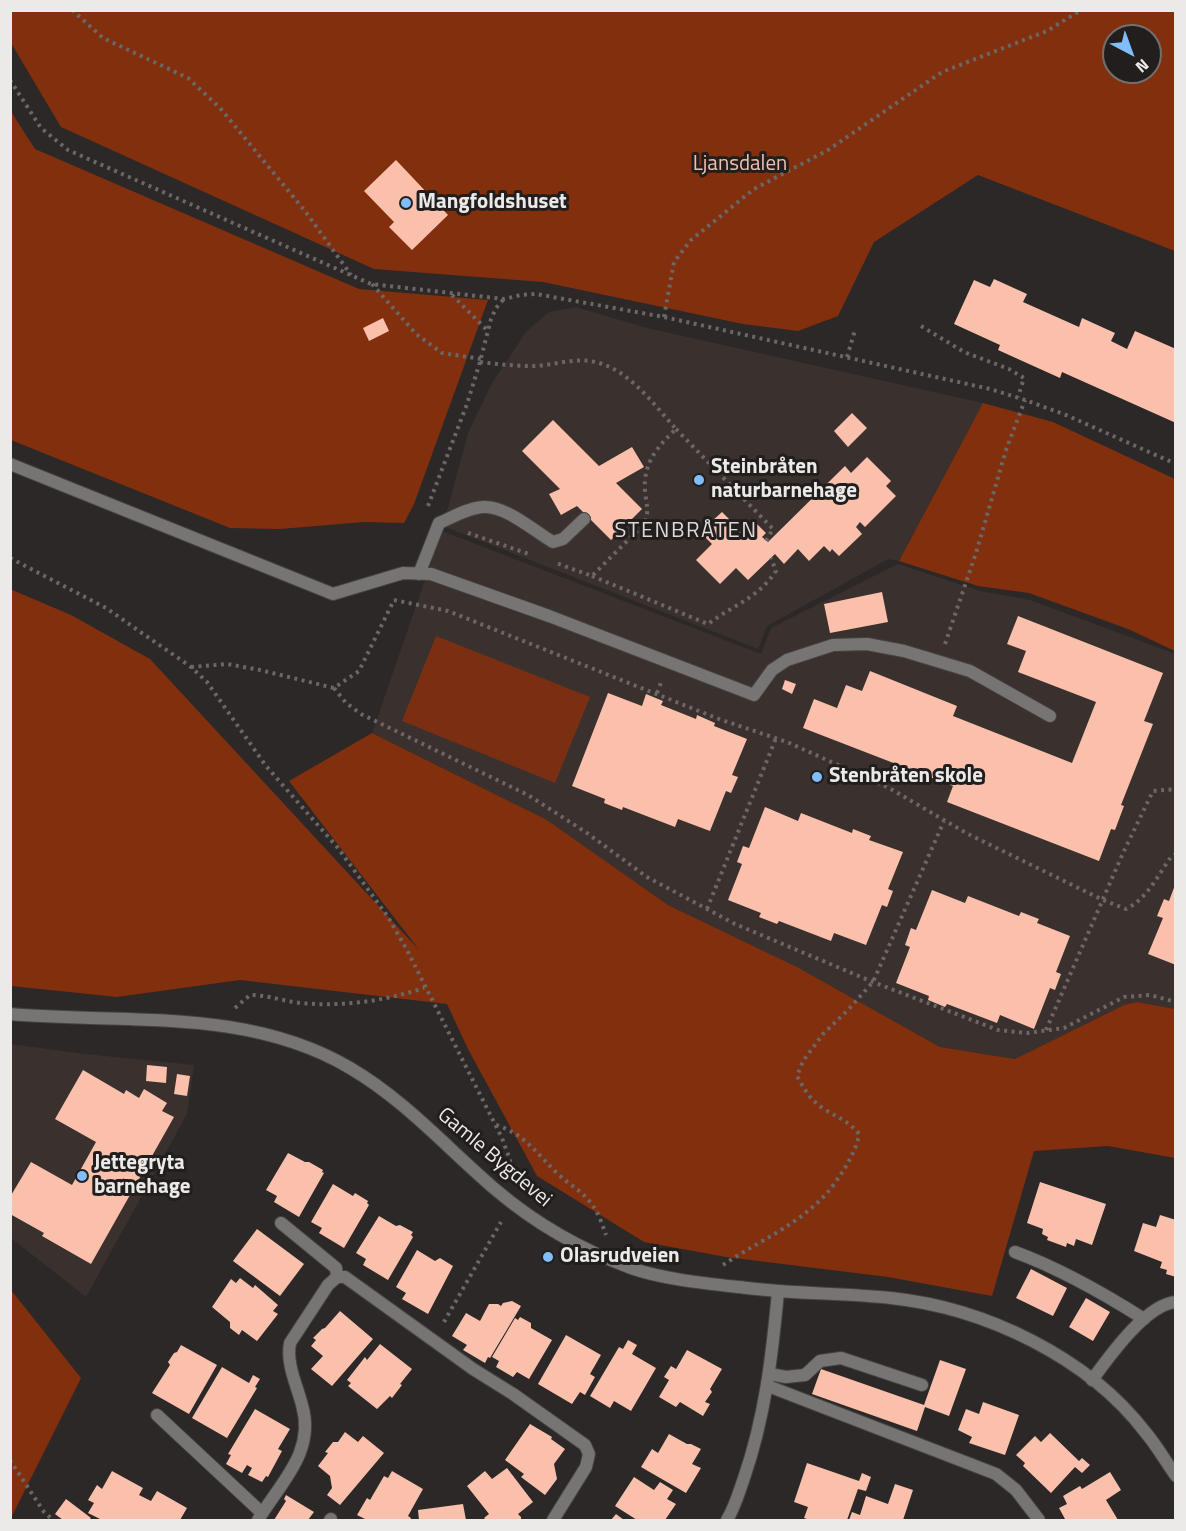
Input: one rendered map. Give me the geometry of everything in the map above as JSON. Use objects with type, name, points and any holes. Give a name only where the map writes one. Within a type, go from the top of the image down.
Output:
[{"type":"street","points":[[10,464],[333,594],[403,573],[431,574],[754,695],[772,670],[787,660],[833,645],[881,645],[970,671],[1050,716]]},
{"type":"street","points":[[419,574],[439,523],[466,511],[483,507],[501,509],[553,543],[563,539],[584,519]]},
{"type":"street","name":"Gamle Bygdevei","points":[[10,1014],[172,1021],[230,1026],[308,1047],[351,1068],[380,1088],[513,1204],[577,1245],[635,1269],[698,1282],[778,1292],[891,1298],[953,1309],[1024,1336],[1048,1349],[1092,1380],[1145,1431],[1176,1476]]},
{"type":"street","points":[[281,1223],[336,1268],[337,1277]]},
{"type":"street","points":[[1015,1252],[1046,1263],[1144,1319]]},
{"type":"street","points":[[157,1415],[260,1517],[301,1454],[306,1430],[304,1410],[289,1363],[290,1343],[328,1285],[337,1277],[345,1277],[433,1341],[585,1445],[589,1454],[586,1467],[553,1521]]},
{"type":"street","points":[[727,1521],[756,1444],[769,1380],[778,1292]]},
{"type":"street","points":[[1092,1380],[1144,1319],[1156,1309],[1170,1302],[1176,1302]]},
{"type":"street","points":[[769,1380],[805,1375],[820,1361],[842,1358],[922,1385]]},
{"type":"street","points":[[769,1380],[996,1474],[1016,1490],[1039,1521]]},
{"type":"path","points":[[72,10],[103,38],[189,78],[220,108],[306,211],[351,275]]},
{"type":"path","points":[[664,317],[674,262],[691,240],[754,189],[828,150],[942,72],[1047,32],[1081,10]]},
{"type":"path","points":[[10,80],[41,128],[68,150],[371,284],[504,299],[536,294],[664,317],[847,357],[1018,397],[1101,430],[1176,464]]},
{"type":"path","points":[[10,92],[16,91]]},
{"type":"path","points":[[371,284],[416,334],[442,352],[480,361],[531,366],[574,361],[600,363],[616,370],[651,402],[773,530],[766,541]]},
{"type":"path","points":[[452,294],[488,330]]},
{"type":"path","points":[[504,299],[496,308],[488,330],[480,361],[423,525],[439,523],[538,557]]},
{"type":"path","points":[[921,326],[964,352],[1009,369],[1024,378],[1018,397]]},
{"type":"path","points":[[847,357],[855,330]]},
{"type":"path","points":[[939,661],[976,553],[1006,450],[1025,400]]},
{"type":"path","points":[[592,576],[645,524],[648,516],[645,478],[650,459],[658,446],[676,429]]},
{"type":"path","points":[[10,558],[106,608],[191,667],[219,696],[266,766],[338,848],[368,888],[407,950],[424,988],[495,1124],[510,1160],[508,1176],[498,1191]]},
{"type":"path","points":[[549,560],[708,624],[721,613],[750,598],[769,581],[776,571],[771,558]]},
{"type":"path","points":[[394,600],[448,611],[718,719],[776,738],[890,788],[968,834],[1126,909],[1136,904],[1144,896],[1171,856],[1176,854]]},
{"type":"path","points":[[334,688],[359,671],[386,619]]},
{"type":"path","points":[[191,667],[227,664],[334,688],[346,703],[361,714],[528,795],[587,833],[648,877],[735,924],[873,982],[998,1030],[1027,1033],[1064,1028],[1124,997],[1150,995],[1176,1002]]},
{"type":"path","points":[[657,693],[663,677]]},
{"type":"path","points":[[707,909],[776,738]]},
{"type":"path","points":[[1046,1030],[1153,791],[1176,789]]},
{"type":"path","points":[[723,1265],[818,1203],[838,1179],[852,1156],[859,1134],[853,1126],[821,1107],[805,1092],[797,1076],[803,1061],[824,1034],[873,982],[944,821]]},
{"type":"path","points":[[230,1026],[232,1013],[238,1004],[250,995],[261,995],[298,1003],[340,1004],[385,999],[424,988]]},
{"type":"path","points":[[495,1124],[522,1137],[557,1173],[579,1190],[595,1209],[607,1237]]},
{"type":"path","points":[[433,1341],[513,1204]]},
{"type":"path","points":[[10,1460],[44,1512],[53,1521]]},
{"type":"shaded area","name":"Steinbråten naturbarnehage","points":[[576,307],[647,328],[983,403],[899,561],[888,559],[767,626],[758,649],[443,526],[468,433],[492,383],[526,332],[549,312]]},
{"type":"shaded area","name":"Stenbråten skole","points":[[442,531],[761,654],[771,628],[898,564],[980,591],[1030,600],[1173,653],[1175,655],[1175,1009],[1138,1002],[1124,1005],[1015,1059],[940,1047],[797,967],[668,905],[547,820],[372,733]]},
{"type":"shaded area","points":[[436,636],[590,697],[555,783],[402,721]]},
{"type":"shaded area","name":"Jettegryta barnehage","points":[[10,1044],[194,1065],[187,1114],[86,1297],[11,1238]]},
{"type":"green space","name":"Ljansdalen","points":[[11,10],[1175,11],[1175,251],[978,175],[874,242],[838,316],[798,331],[743,324],[543,282],[374,269],[61,127],[11,43]]},
{"type":"green space","points":[[10,110],[35,149],[359,289],[488,300],[414,504],[404,523],[364,522],[280,529],[230,528],[11,440]]},
{"type":"green space","points":[[983,403],[1053,422],[1175,479],[1175,651],[1128,629],[1029,593],[978,586],[899,561]]},
{"type":"green space","points":[[10,589],[71,615],[150,659],[420,951],[289,781],[372,733],[547,820],[668,905],[797,967],[940,1047],[1015,1059],[1124,1005],[1137,1002],[1175,1009],[1175,1158],[1108,1146],[1034,1151],[992,1296],[888,1277],[726,1257],[644,1242],[537,1176],[468,1049],[447,1004],[240,980],[117,997],[11,986]]},
{"type":"green space","points":[[11,1290],[81,1378],[11,1518]]},
{"type":"building","name":"Mangfoldshuset","points":[[396,160],[448,215],[412,250],[389,227],[394,222],[364,191]]},
{"type":"building","points":[[994,279],[1027,294],[1023,302],[1079,327],[1082,318],[1115,333],[1111,341],[1127,349],[1135,331],[1176,349],[1176,423],[1062,372],[1060,378],[998,350],[1000,345],[954,324],[974,280],[990,287]]},
{"type":"building","points":[[383,318],[389,331],[369,341],[363,328]]},
{"type":"building","points":[[852,413],[867,428],[848,447],[834,431]]},
{"type":"building","points":[[553,420],[599,466],[632,447],[644,467],[616,483],[642,509],[611,540],[577,506],[561,515],[549,494],[560,489],[522,451]]},
{"type":"building","points":[[867,457],[891,481],[886,486],[896,496],[865,527],[860,522],[856,527],[862,534],[839,556],[832,549],[830,552],[824,546],[809,561],[798,549],[784,564],[775,554],[748,580],[736,568],[720,584],[696,560],[712,544],[700,532],[722,512],[741,531],[748,523],[751,525],[754,521],[766,533],[762,537],[768,542],[845,466],[851,473]]},
{"type":"building","points":[[882,592],[888,622],[830,633],[824,604]]},
{"type":"building","points":[[1018,616],[1163,673],[1144,721],[1153,724],[1121,805],[1124,806],[1115,830],[1111,829],[1099,861],[947,802],[953,786],[803,728],[814,699],[837,708],[846,685],[862,691],[870,671],[957,706],[953,716],[1072,763],[1096,702],[1018,672],[1026,651],[1007,644]]},
{"type":"building","points":[[785,680],[796,684],[792,694],[782,689]]},
{"type":"building","points":[[608,693],[642,706],[646,694],[663,701],[661,705],[696,719],[697,715],[715,723],[714,726],[747,739],[732,775],[738,777],[731,793],[726,791],[710,831],[678,819],[675,827],[623,807],[622,810],[604,803],[605,799],[572,786]]},
{"type":"building","points":[[765,807],[798,821],[801,813],[852,833],[853,829],[871,836],[869,840],[903,852],[888,889],[893,891],[887,907],[882,905],[866,945],[834,933],[831,941],[779,921],[777,924],[759,917],[761,913],[728,900],[742,864],[737,862],[743,846],[749,848]]},
{"type":"building","points":[[1175,885],[1176,965],[1148,954],[1163,918],[1157,916],[1164,899],[1169,901]]},
{"type":"building","points":[[932,890],[965,903],[968,896],[1019,916],[1021,912],[1039,919],[1037,923],[1070,936],[1056,972],[1061,974],[1055,990],[1050,988],[1034,1029],[1000,1015],[997,1023],[947,1004],[945,1007],[928,1000],[929,996],[896,983],[910,947],[905,945],[911,928],[916,930]]},
{"type":"building","points":[[147,1065],[167,1067],[166,1083],[146,1081]]},
{"type":"building","points":[[83,1070],[124,1094],[126,1090],[139,1098],[144,1089],[167,1103],[162,1111],[174,1117],[91,1264],[42,1236],[44,1233],[10,1214],[10,1197],[31,1162],[72,1185],[96,1142],[55,1119]]},
{"type":"building","points":[[177,1074],[190,1076],[187,1096],[174,1094]]},
{"type":"building","points":[[288,1153],[309,1162],[323,1170],[324,1173],[299,1217],[274,1202],[277,1196],[266,1190]]},
{"type":"building","points":[[1040,1182],[1106,1204],[1092,1245],[1076,1239],[1074,1246],[1067,1243],[1066,1247],[1047,1240],[1048,1237],[1042,1234],[1043,1229],[1027,1223]]},
{"type":"building","points":[[333,1184],[353,1196],[355,1193],[368,1201],[369,1205],[344,1248],[319,1233],[322,1228],[311,1222]]},
{"type":"building","points":[[1160,1215],[1176,1220],[1176,1277],[1166,1274],[1167,1270],[1160,1268],[1162,1262],[1134,1251],[1143,1223],[1156,1227]]},
{"type":"building","points":[[379,1216],[396,1226],[400,1225],[413,1232],[411,1235],[413,1237],[388,1280],[363,1265],[366,1259],[356,1253]]},
{"type":"building","points":[[257,1229],[304,1264],[280,1296],[233,1261]]},
{"type":"building","points":[[417,1250],[435,1261],[440,1258],[453,1266],[428,1314],[402,1299],[406,1293],[396,1287]]},
{"type":"building","points":[[1031,1269],[1067,1288],[1053,1316],[1016,1298]]},
{"type":"building","points":[[240,1278],[253,1288],[255,1285],[278,1305],[273,1311],[278,1314],[257,1341],[242,1330],[239,1335],[230,1328],[230,1322],[212,1307],[231,1279],[236,1283]]},
{"type":"building","points":[[1086,1298],[1110,1312],[1093,1341],[1069,1327]]},
{"type":"building","points":[[512,1301],[521,1306],[485,1363],[463,1350],[467,1345],[452,1336],[466,1313],[480,1321],[489,1304],[501,1306],[503,1303]]},
{"type":"building","points":[[340,1311],[373,1339],[332,1386],[311,1369],[323,1356],[311,1346],[316,1340],[313,1338]]},
{"type":"building","points":[[520,1317],[531,1323],[531,1328],[552,1340],[529,1379],[517,1372],[513,1377],[496,1367],[499,1361],[492,1357],[515,1318],[518,1320]]},
{"type":"building","points":[[566,1335],[601,1355],[590,1374],[595,1377],[585,1395],[580,1392],[572,1404],[538,1384]]},
{"type":"building","points":[[628,1340],[637,1345],[632,1354],[656,1368],[631,1411],[614,1401],[610,1408],[590,1396],[619,1347],[623,1349]]},
{"type":"building","points":[[380,1344],[412,1369],[392,1398],[390,1396],[377,1409],[348,1386],[351,1383],[347,1380],[365,1357],[367,1360]]},
{"type":"building","points":[[181,1345],[217,1365],[189,1414],[152,1393],[170,1365],[168,1362]]},
{"type":"building","points":[[687,1350],[722,1369],[710,1389],[712,1392],[705,1402],[710,1404],[703,1416],[680,1402],[676,1407],[659,1397],[669,1380],[664,1377],[671,1366],[676,1369]]},
{"type":"building","points":[[940,1360],[966,1369],[949,1416],[925,1407],[917,1431],[812,1394],[821,1369],[924,1405]]},
{"type":"building","points":[[222,1367],[249,1383],[253,1375],[260,1379],[227,1438],[192,1418]]},
{"type":"building","points":[[983,1402],[1019,1415],[1005,1455],[969,1443],[972,1437],[958,1430],[966,1409],[979,1414]]},
{"type":"building","points":[[255,1409],[290,1429],[278,1449],[282,1451],[268,1477],[266,1476],[262,1482],[248,1475],[252,1468],[247,1465],[242,1473],[226,1464],[231,1455],[228,1454]]},
{"type":"building","points":[[530,1424],[552,1437],[551,1439],[565,1449],[554,1464],[557,1479],[545,1495],[521,1477],[524,1474],[505,1460]]},
{"type":"building","points":[[345,1432],[358,1442],[363,1436],[384,1453],[340,1505],[327,1495],[332,1488],[330,1476],[318,1466],[328,1453],[325,1452],[333,1442],[338,1442]]},
{"type":"building","points":[[1050,1433],[1079,1461],[1082,1458],[1090,1465],[1082,1473],[1075,1467],[1051,1493],[1023,1466],[1025,1463],[1016,1455],[1035,1436],[1041,1442]]},
{"type":"building","points":[[669,1434],[701,1449],[692,1464],[701,1468],[686,1493],[641,1467],[652,1449],[658,1453]]},
{"type":"building","points":[[807,1463],[859,1481],[862,1473],[871,1477],[866,1491],[858,1489],[847,1520],[804,1518],[808,1507],[794,1502]]},
{"type":"building","points":[[507,1468],[533,1502],[518,1514],[521,1520],[486,1520],[484,1518],[489,1514],[467,1486],[485,1471],[492,1479]]},
{"type":"building","points":[[112,1471],[143,1488],[139,1495],[151,1501],[157,1491],[187,1508],[180,1520],[102,1520],[88,1513],[94,1503],[88,1500],[97,1485],[102,1489]]},
{"type":"building","points":[[392,1471],[423,1489],[408,1516],[410,1520],[367,1520],[357,1515],[367,1498],[370,1500],[384,1476],[388,1478]]},
{"type":"building","points":[[1110,1472],[1121,1490],[1106,1500],[1118,1520],[1062,1520],[1065,1519],[1059,1508],[1067,1504],[1063,1496],[1080,1486],[1082,1489]]},
{"type":"building","points":[[634,1477],[654,1490],[660,1482],[673,1490],[667,1499],[676,1504],[665,1520],[637,1520],[615,1506]]},
{"type":"building","points":[[895,1484],[913,1490],[903,1520],[849,1520],[852,1512],[860,1515],[866,1496],[888,1504]]},
{"type":"building","points":[[286,1495],[314,1512],[308,1520],[274,1520],[286,1501],[284,1499]]},
{"type":"building","points":[[66,1499],[91,1518],[89,1520],[63,1520],[55,1514]]},
{"type":"building","points":[[463,1504],[466,1520],[419,1520],[418,1510]]},
{"type":"building","points":[[616,1514],[624,1520],[611,1520]]},
{"type":"place","name":"Mangfoldshuset","points":[[406,203]]},
{"type":"place","name":"Steinbråten naturbarnehage","points":[[699,480]]},
{"type":"place","name":"Stenbråten skole","points":[[817,777]]},
{"type":"place","name":"Jettegryta barnehage","points":[[82,1176]]},
{"type":"place","name":"Olasrudveien","points":[[548,1257]]},
{"type":"district","name":"STENBRÅTEN","points":[[686,532]]}]
